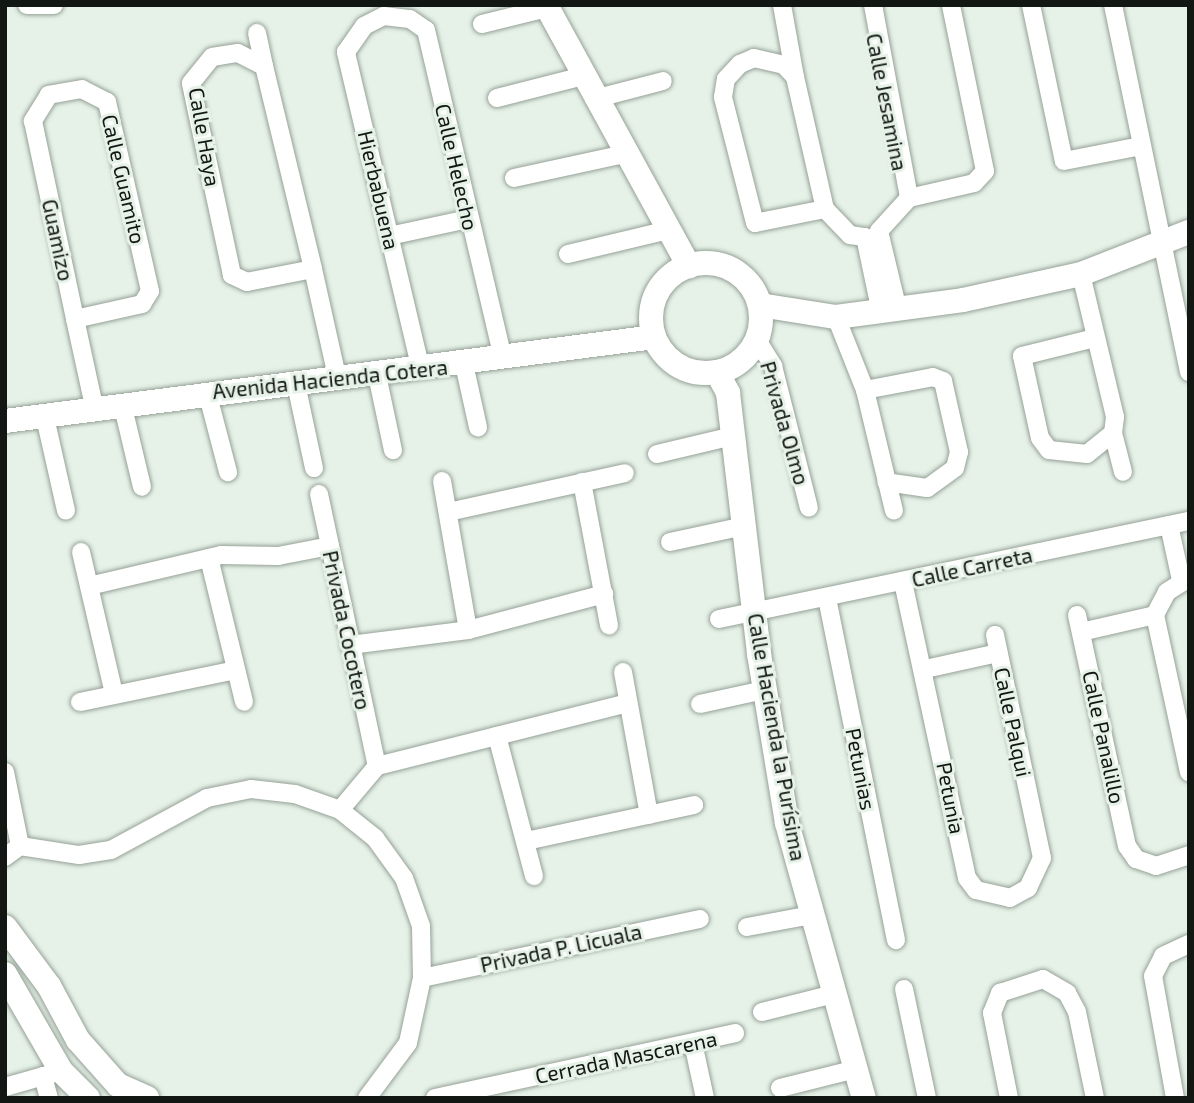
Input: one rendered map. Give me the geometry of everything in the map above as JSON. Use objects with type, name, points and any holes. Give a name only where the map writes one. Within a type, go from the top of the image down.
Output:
[{"type":"street","points":[[27,5],[50,7]]},
{"type":"street","points":[[782,5],[795,77],[825,209],[850,235],[865,237],[889,311]]},
{"type":"street","name":"Calle Jesamina","points":[[873,5],[909,198]]},
{"type":"street","name":"Calle Jesamina","points":[[889,311],[879,231],[909,198],[974,183],[985,172],[951,5]]},
{"type":"street","points":[[1031,5],[1065,161],[1141,146]]},
{"type":"street","points":[[1113,5],[1161,243],[1182,321],[1189,372]]},
{"type":"street","points":[[482,24],[547,7],[664,231],[688,266]]},
{"type":"street","name":"Calle Helecho","points":[[373,19],[396,15],[426,30],[468,219],[503,359]]},
{"type":"street","name":"Hierbabuena","points":[[373,19],[346,52],[421,370]]},
{"type":"street","points":[[257,33],[338,380]]},
{"type":"street","name":"Calle Haya","points":[[264,66],[225,53],[202,65],[191,83],[232,275],[247,282],[313,269]]},
{"type":"street","points":[[795,77],[784,65],[754,58],[726,79],[723,97],[755,223],[825,209]]},
{"type":"street","points":[[497,98],[583,76]]},
{"type":"street","points":[[594,99],[663,81]]},
{"type":"street","name":"Calle Guamito","points":[[65,89],[107,102],[149,300],[75,319]]},
{"type":"street","name":"Guamizo","points":[[65,89],[49,95],[33,121],[94,406]]},
{"type":"street","points":[[514,178],[624,154]]},
{"type":"street","points":[[389,236],[468,219]]},
{"type":"street","points":[[568,254],[664,231]]},
{"type":"street","points":[[760,305],[836,317],[889,311],[1081,274],[1189,232]]},
{"type":"street","points":[[688,266],[733,270],[760,305],[757,340],[740,360],[717,372],[679,366],[654,337],[653,302],[667,280],[688,266]]},
{"type":"street","points":[[1081,274],[1123,472]]},
{"type":"street","points":[[836,317],[866,390],[894,511]]},
{"type":"street","name":"Avenida Hacienda Cotera","points":[[5,421],[94,406],[421,370],[654,337]]},
{"type":"street","points":[[1095,338],[1022,356],[1040,438],[1049,450],[1087,454],[1113,433]]},
{"type":"street","name":"Privada Olmo","points":[[757,340],[773,366],[809,508]]},
{"type":"street","points":[[464,364],[478,427]]},
{"type":"street","name":"Calle Hacienda la Purísima","points":[[717,372],[728,393],[764,690],[811,915],[864,1098]]},
{"type":"street","points":[[377,375],[393,450]]},
{"type":"street","points":[[866,390],[933,376],[943,382],[959,452],[946,478],[927,488],[886,482]]},
{"type":"street","points":[[296,384],[314,468]]},
{"type":"street","points":[[207,393],[228,472]]},
{"type":"street","points":[[122,403],[142,487]]},
{"type":"street","points":[[44,413],[66,511]]},
{"type":"street","points":[[657,454],[733,436]]},
{"type":"street","points":[[448,512],[625,473]]},
{"type":"street","points":[[442,481],[468,630]]},
{"type":"street","points":[[582,482],[609,625]]},
{"type":"street","name":"Privada Cocotero","points":[[319,494],[377,766]]},
{"type":"street","name":"Calle Carreta","points":[[719,618],[755,613],[1189,522]]},
{"type":"street","points":[[1169,525],[1185,579],[1155,615],[1189,772]]},
{"type":"street","points":[[670,542],[744,526]]},
{"type":"street","points":[[89,586],[209,558],[278,556],[330,546]]},
{"type":"street","points":[[81,552],[114,694]]},
{"type":"street","points":[[209,558],[244,702]]},
{"type":"street","points":[[903,582],[925,669]]},
{"type":"street","points":[[350,645],[468,630],[604,594]]},
{"type":"street","name":"Petunias","points":[[827,598],[896,940]]},
{"type":"street","name":"Calle Panalillo","points":[[1155,615],[1079,624],[1127,846],[1136,859],[1156,866],[1189,855]]},
{"type":"street","points":[[995,635],[998,653]]},
{"type":"street","name":"Calle Palqui","points":[[925,669],[998,653],[1042,858],[1028,888],[1010,898]]},
{"type":"street","name":"Petunia","points":[[925,669],[967,878],[976,890],[1010,898]]},
{"type":"street","points":[[80,702],[236,670]]},
{"type":"street","points":[[623,672],[649,815]]},
{"type":"street","points":[[700,704],[764,690]]},
{"type":"street","points":[[340,810],[377,766],[628,703]]},
{"type":"street","points":[[497,736],[534,876]]},
{"type":"street","points":[[5,772],[20,846]]},
{"type":"street","points":[[5,858],[20,846],[79,855],[110,849],[207,798],[251,789],[295,794],[340,810],[375,838],[404,878],[421,926],[422,978],[408,1044],[368,1098]]},
{"type":"street","points":[[526,841],[694,805]]},
{"type":"street","points":[[747,927],[811,915]]},
{"type":"street","name":"Privada P. Licuala","points":[[422,978],[700,919]]},
{"type":"street","points":[[5,928],[49,986],[78,1040],[118,1085],[147,1098]]},
{"type":"street","points":[[1180,1096],[1153,976],[1163,956],[1189,944]]},
{"type":"street","points":[[5,974],[52,1073],[88,1098]]},
{"type":"street","points":[[1009,1098],[992,1013],[1000,993],[1043,979],[1067,993],[1077,1012],[1095,1098]]},
{"type":"street","points":[[904,989],[926,1098]]},
{"type":"street","points":[[762,1012],[834,994]]},
{"type":"street","name":"Cerrada Mascarena","points":[[435,1098],[735,1033]]},
{"type":"street","points":[[693,1043],[705,1098]]},
{"type":"street","points":[[780,1088],[856,1069]]},
{"type":"street","points":[[5,1087],[52,1073]]},
{"type":"street","points":[[49,1098],[52,1073]]}]
